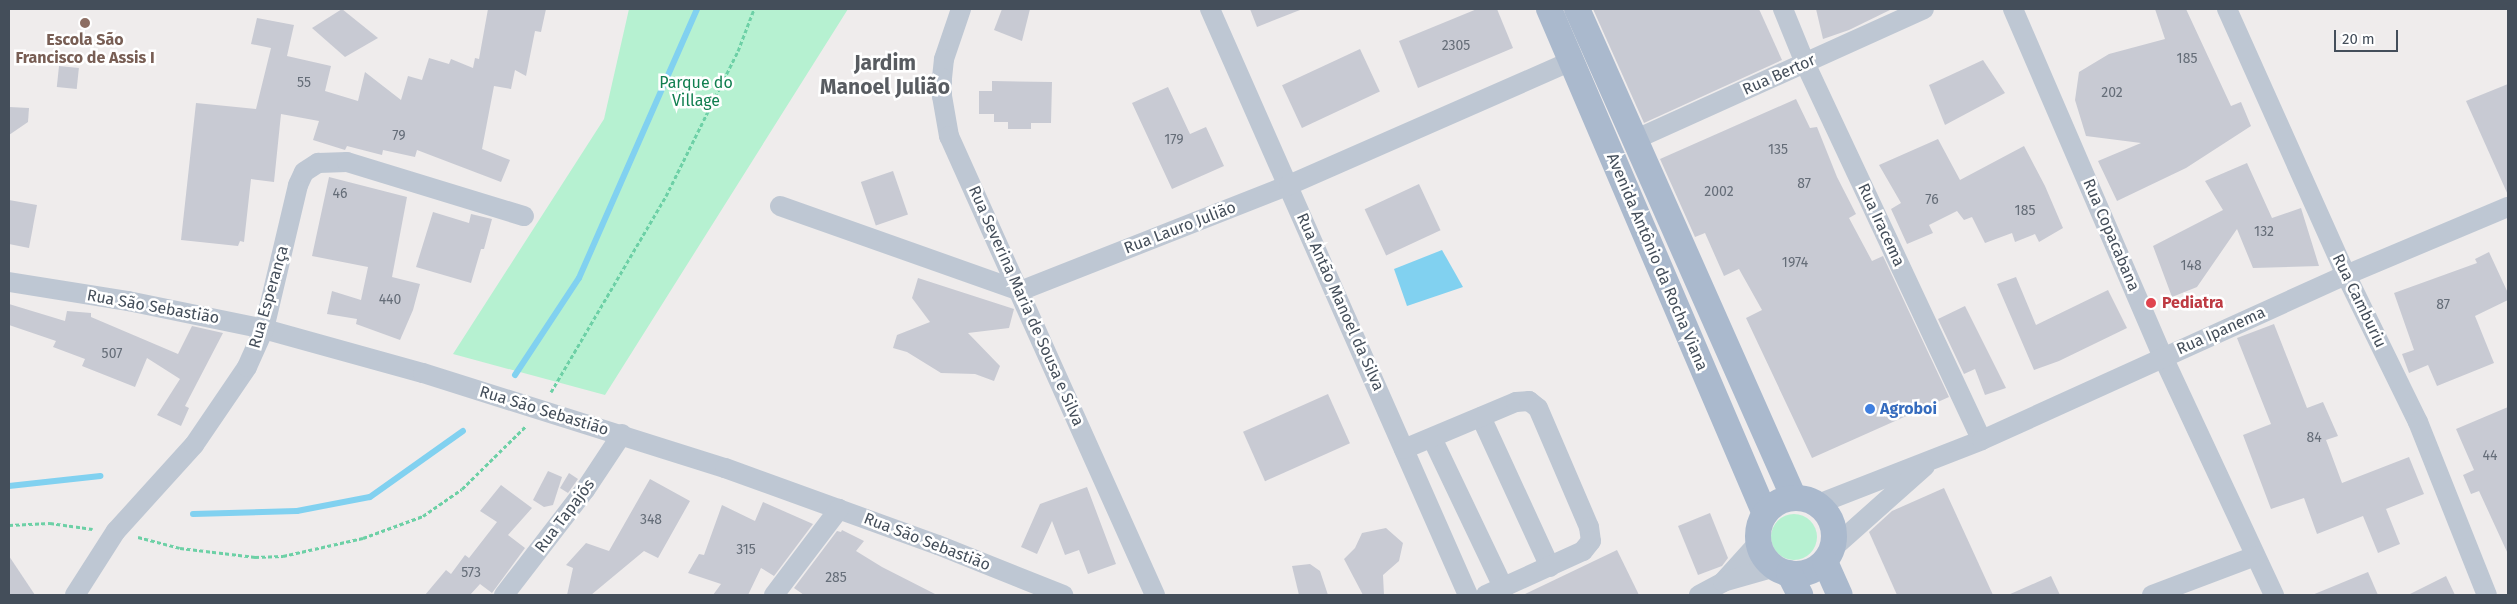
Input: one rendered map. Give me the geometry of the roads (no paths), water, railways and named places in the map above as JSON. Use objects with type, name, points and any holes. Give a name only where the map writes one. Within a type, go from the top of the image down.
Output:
[{"type":"main road","name":"Avenida Antônio da Rocha Viana","points":[[1549,9],[1765,514]]},
{"type":"main road","name":"Avenida Antônio da Rocha Viana","points":[[1577,9],[1634,140],[1806,501]]},
{"type":"main road","points":[[1829,555],[1809,572],[1788,579],[1766,562],[1759,542],[1759,526],[1765,514],[1776,503],[1806,501],[1833,523],[1829,555],[1840,595]]},
{"type":"street","name":"Rua Severina Maria de Sousa e Silva","points":[[960,9],[944,59],[942,96],[949,136],[1155,595]]},
{"type":"street","name":"Rua Antão Manoel da Silva","points":[[1210,9],[1468,595]]},
{"type":"street","name":"Rua Iracema","points":[[1783,9],[1806,63],[1982,440]]},
{"type":"street","name":"Rua Bertor","points":[[1634,140],[1924,9]]},
{"type":"street","name":"Rua Copacabana","points":[[2013,9],[2163,356],[2274,595]]},
{"type":"street","name":"Rua Camburiu","points":[[2227,9],[2346,275],[2418,422],[2487,595]]},
{"type":"street","name":"Rua Lauro Julião","points":[[1020,291],[1289,185],[1571,61]]},
{"type":"street","name":"Rua Esperança","points":[[74,595],[116,532],[206,428],[247,367],[264,329],[298,185],[304,172],[318,163],[347,162],[524,216]]},
{"type":"street","points":[[780,206],[1020,291]]},
{"type":"street","name":"Rua Ipanema","points":[[1806,501],[1982,440],[2163,356],[2346,275],[2508,207]]},
{"type":"street","name":"Rua São Sebastião","points":[[9,282],[128,301],[264,329],[423,373],[540,411],[622,434],[725,468],[839,509],[1035,590],[1062,595]]},
{"type":"street","points":[[1404,449],[1525,400],[1532,403],[1538,408],[1592,536],[1589,545],[1582,551],[1550,567],[1495,592],[1432,438]]},
{"type":"street","points":[[1481,417],[1550,567]]},
{"type":"street","name":"Rua Tapajós","points":[[504,595],[586,490],[622,434]]},
{"type":"street","name":"Rua Ipanema","points":[[1829,555],[1936,456]]},
{"type":"street","points":[[774,595],[839,509]]},
{"type":"street","points":[[1699,595],[1723,582],[1759,542]]},
{"type":"street","points":[[2152,595],[2255,556]]},
{"type":"street","points":[[1723,582],[1788,579]]},
{"type":"water","points":[[1442,250],[1463,287],[1407,306],[1394,269]]},
{"type":"waterway","points":[[515,375],[579,278],[697,9]]},
{"type":"waterway","points":[[193,514],[297,511],[370,497],[463,431]]},
{"type":"waterway","points":[[9,486],[100,476]]},
{"type":"place","name":"Escola São Francisco de Assis I","points":[[85,23]]},
{"type":"place","name":"Pediatra","points":[[2151,303]]},
{"type":"place","name":"Agroboi","points":[[1870,409]]},
{"type":"district","name":"Jardim Manoel Julião","points":[[885,75]]},
{"type":"park label","name":"Parque do Village","points":[[696,92]]}]
